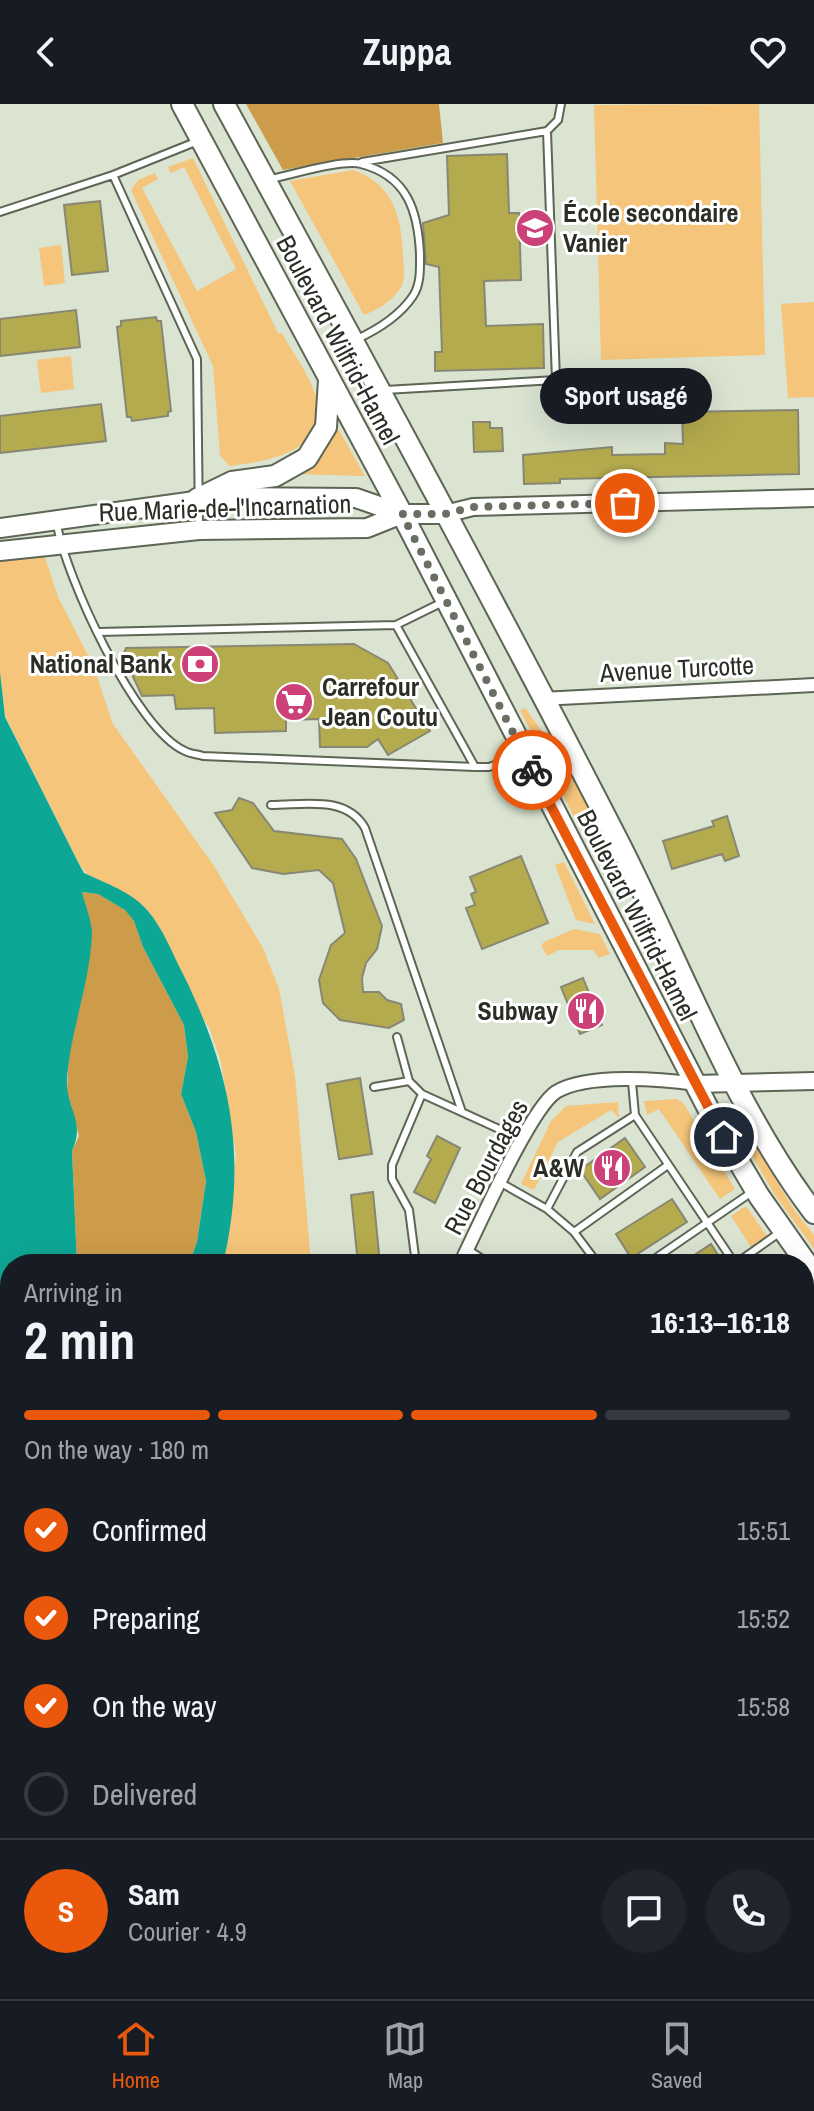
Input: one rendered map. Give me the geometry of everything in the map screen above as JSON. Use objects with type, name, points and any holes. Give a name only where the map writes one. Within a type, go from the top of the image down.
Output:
[{"type":"main road","name":"Boulevard Wilfrid-Hamel","points":[[182,104],[402,514],[696,1084],[755,1190],[798,1254]]},
{"type":"main road","name":"Boulevard Wilfrid-Hamel","points":[[224,104],[381,391],[618,841],[737,1084],[814,1213]]},
{"type":"main road","points":[[197,499],[232,482],[275,476],[307,458],[326,427],[329,380]]},
{"type":"main road","name":"Rue Marie-de-l'Incarnation","points":[[0,528],[197,499],[356,498],[402,514],[445,514]]},
{"type":"main road","name":"Rue Marie-de-l'Incarnation","points":[[0,551],[60,542],[199,530],[367,528],[402,514]]},
{"type":"street","points":[[445,514],[473,507],[814,498]]},
{"type":"street","name":"Avenue Turcotte","points":[[541,699],[814,685]]},
{"type":"street","name":"Rue Bourdages","points":[[465,1254],[533,1119],[554,1093],[572,1085],[667,1080],[696,1084]]},
{"type":"street","points":[[696,1084],[814,1081]]},
{"type":"lane","points":[[267,180],[547,131],[558,120],[561,104]]},
{"type":"lane","points":[[381,391],[556,380],[547,131]]},
{"type":"lane","points":[[0,212],[113,175],[201,140]]},
{"type":"lane","points":[[354,341],[400,312],[415,293],[420,272],[418,218],[403,191],[381,171],[358,162]]},
{"type":"lane","points":[[113,175],[197,359],[199,530]]},
{"type":"lane","points":[[57,521],[60,542],[130,696],[183,751],[203,756],[475,767],[489,767],[525,755]]},
{"type":"lane","points":[[99,632],[396,625],[446,601]]},
{"type":"lane","points":[[396,625],[475,767]]},
{"type":"lane","points":[[271,805],[346,806],[357,814],[365,828],[462,1112]]},
{"type":"lane","points":[[397,1037],[409,1081],[422,1094],[522,1139]]},
{"type":"lane","points":[[374,1087],[409,1081]]},
{"type":"lane","points":[[632,1082],[635,1115],[728,1254]]},
{"type":"lane","points":[[415,1254],[409,1210],[392,1179],[392,1165],[422,1094]]},
{"type":"lane","points":[[547,1209],[577,1152],[635,1115]]},
{"type":"lane","points":[[574,1232],[668,1165]]},
{"type":"lane","points":[[501,1183],[547,1209],[574,1232],[590,1254]]},
{"type":"lane","points":[[662,1254],[755,1190]]},
{"type":"lane","points":[[749,1254],[782,1231]]},
{"type":"lane","points":[[467,1249],[475,1254]]},
{"type":"shaded area","points":[[246,104],[439,104],[443,143],[283,170]]},
{"type":"shaded area","points":[[759,104],[765,355],[601,360],[594,105]]},
{"type":"shaded area","points":[[193,158],[278,333],[282,333],[310,381],[318,409],[316,426],[308,439],[296,448],[263,460],[229,466],[220,455],[213,366],[131,190],[138,180],[155,173],[158,179],[142,188],[197,291],[236,269],[184,167],[171,173],[168,167]]},
{"type":"shaded area","points":[[353,170],[367,176],[386,192],[397,214],[403,254],[404,277],[399,290],[383,305],[364,315],[290,181]]},
{"type":"shaded area","points":[[61,245],[65,283],[44,286],[39,248]]},
{"type":"shaded area","points":[[814,302],[814,397],[788,398],[781,304]]},
{"type":"shaded area","points":[[71,356],[74,389],[41,393],[37,360]]},
{"type":"shaded area","points":[[333,430],[339,430],[365,476],[292,474]]},
{"type":"shaded area","points":[[41,545],[58,597],[93,665],[113,724],[214,866],[263,948],[279,989],[295,1076],[310,1254],[224,1254],[236,1155],[221,1062],[209,1027],[79,864],[5,716],[0,672],[0,551]]},
{"type":"shaded area","points":[[525,708],[563,760],[626,881],[619,884],[576,821],[520,710]]},
{"type":"shaded area","points":[[564,862],[595,924],[576,920],[555,865]]},
{"type":"shaded area","points":[[82,892],[98,894],[125,910],[134,921],[143,947],[184,1025],[188,1057],[181,1094],[196,1132],[206,1181],[193,1254],[77,1254],[72,1151],[79,1136],[67,1092],[69,1046],[84,983]]},
{"type":"shaded area","points":[[574,929],[600,934],[610,954],[599,958],[593,950],[559,950],[547,956],[541,946],[544,942]]},
{"type":"shaded area","points":[[677,1099],[684,1104],[735,1189],[720,1199],[659,1109],[647,1115],[644,1101]]},
{"type":"shaded area","points":[[618,1102],[619,1118],[611,1110],[558,1142],[534,1190],[521,1184],[551,1121],[566,1106]]},
{"type":"shaded area","points":[[736,1115],[795,1211],[814,1235],[814,1249],[775,1195],[731,1120]]},
{"type":"shaded area","points":[[746,1206],[767,1236],[751,1247],[731,1216]]},
{"type":"water","points":[[0,672],[5,717],[84,873],[126,893],[147,910],[167,941],[200,1010],[223,1080],[230,1115],[234,1187],[225,1254],[193,1254],[206,1181],[196,1132],[181,1094],[188,1057],[184,1025],[143,947],[134,921],[125,910],[98,894],[82,892],[92,934],[67,1080],[77,1131],[72,1151],[77,1254],[0,1254]]},
{"type":"building","points":[[507,154],[509,213],[519,213],[521,280],[484,281],[486,326],[543,324],[544,368],[435,371],[435,352],[442,352],[439,267],[426,264],[423,223],[449,215],[447,156]]},
{"type":"building","points":[[100,201],[108,271],[72,275],[64,205]]},
{"type":"building","points":[[76,310],[80,347],[0,356],[0,319]]},
{"type":"building","points":[[156,317],[157,321],[161,321],[171,411],[168,416],[132,421],[131,417],[127,417],[117,327],[121,326],[121,321]]},
{"type":"building","points":[[101,404],[106,441],[0,453],[0,416]]},
{"type":"building","points":[[798,410],[799,474],[560,479],[560,483],[524,484],[523,455],[612,447],[612,455],[665,454],[665,443],[683,444],[682,412]]},
{"type":"building","points":[[473,422],[490,422],[490,428],[502,428],[503,451],[474,452]]},
{"type":"building","name":"Carrefour Jean Coutu","points":[[354,644],[388,663],[430,731],[388,755],[378,739],[367,747],[320,747],[319,719],[286,720],[286,731],[215,733],[214,708],[176,709],[174,695],[142,696],[123,655],[126,648]]},
{"type":"building","points":[[239,798],[253,803],[274,831],[342,839],[356,859],[382,926],[377,949],[366,963],[362,978],[363,992],[379,992],[387,1000],[401,1004],[404,1020],[389,1028],[340,1020],[323,1003],[319,980],[331,945],[345,933],[333,883],[319,870],[283,874],[252,868],[215,813],[232,810]]},
{"type":"building","points":[[727,816],[739,856],[725,861],[722,854],[672,869],[663,841],[714,826],[712,821]]},
{"type":"building","points":[[521,856],[548,923],[482,949],[466,908],[475,905],[471,894],[476,892],[470,877]]},
{"type":"building","points":[[583,978],[602,1025],[580,1034],[561,987]]},
{"type":"building","points":[[360,1078],[372,1154],[339,1159],[327,1084]]},
{"type":"building","points":[[437,1136],[460,1148],[435,1203],[414,1192],[431,1159],[427,1156]]},
{"type":"building","name":"A&W","points":[[625,1138],[645,1167],[600,1199],[580,1170]]},
{"type":"building","points":[[373,1192],[379,1254],[357,1254],[351,1195]]},
{"type":"building","points":[[672,1199],[687,1222],[637,1254],[628,1254],[616,1234]]},
{"type":"building","points":[[711,1244],[718,1254],[696,1254]]},
{"type":"way so far","points":[[532,770],[402,514],[445,514],[473,507],[625,503]]},
{"type":"place","name":"École secondaire Vanier","points":[[535,228]]},
{"type":"place","name":"Sport usagé","points":[[625,503]]},
{"type":"place","name":"National Bank","points":[[200,664]]},
{"type":"place","name":"Carrefour Jean Coutu","points":[[294,702]]},
{"type":"place","name":"Subway","points":[[586,1011]]},
{"type":"place","name":"A&W","points":[[612,1168]]},
{"type":"route","points":[[532,770],[724,1137]]}]
